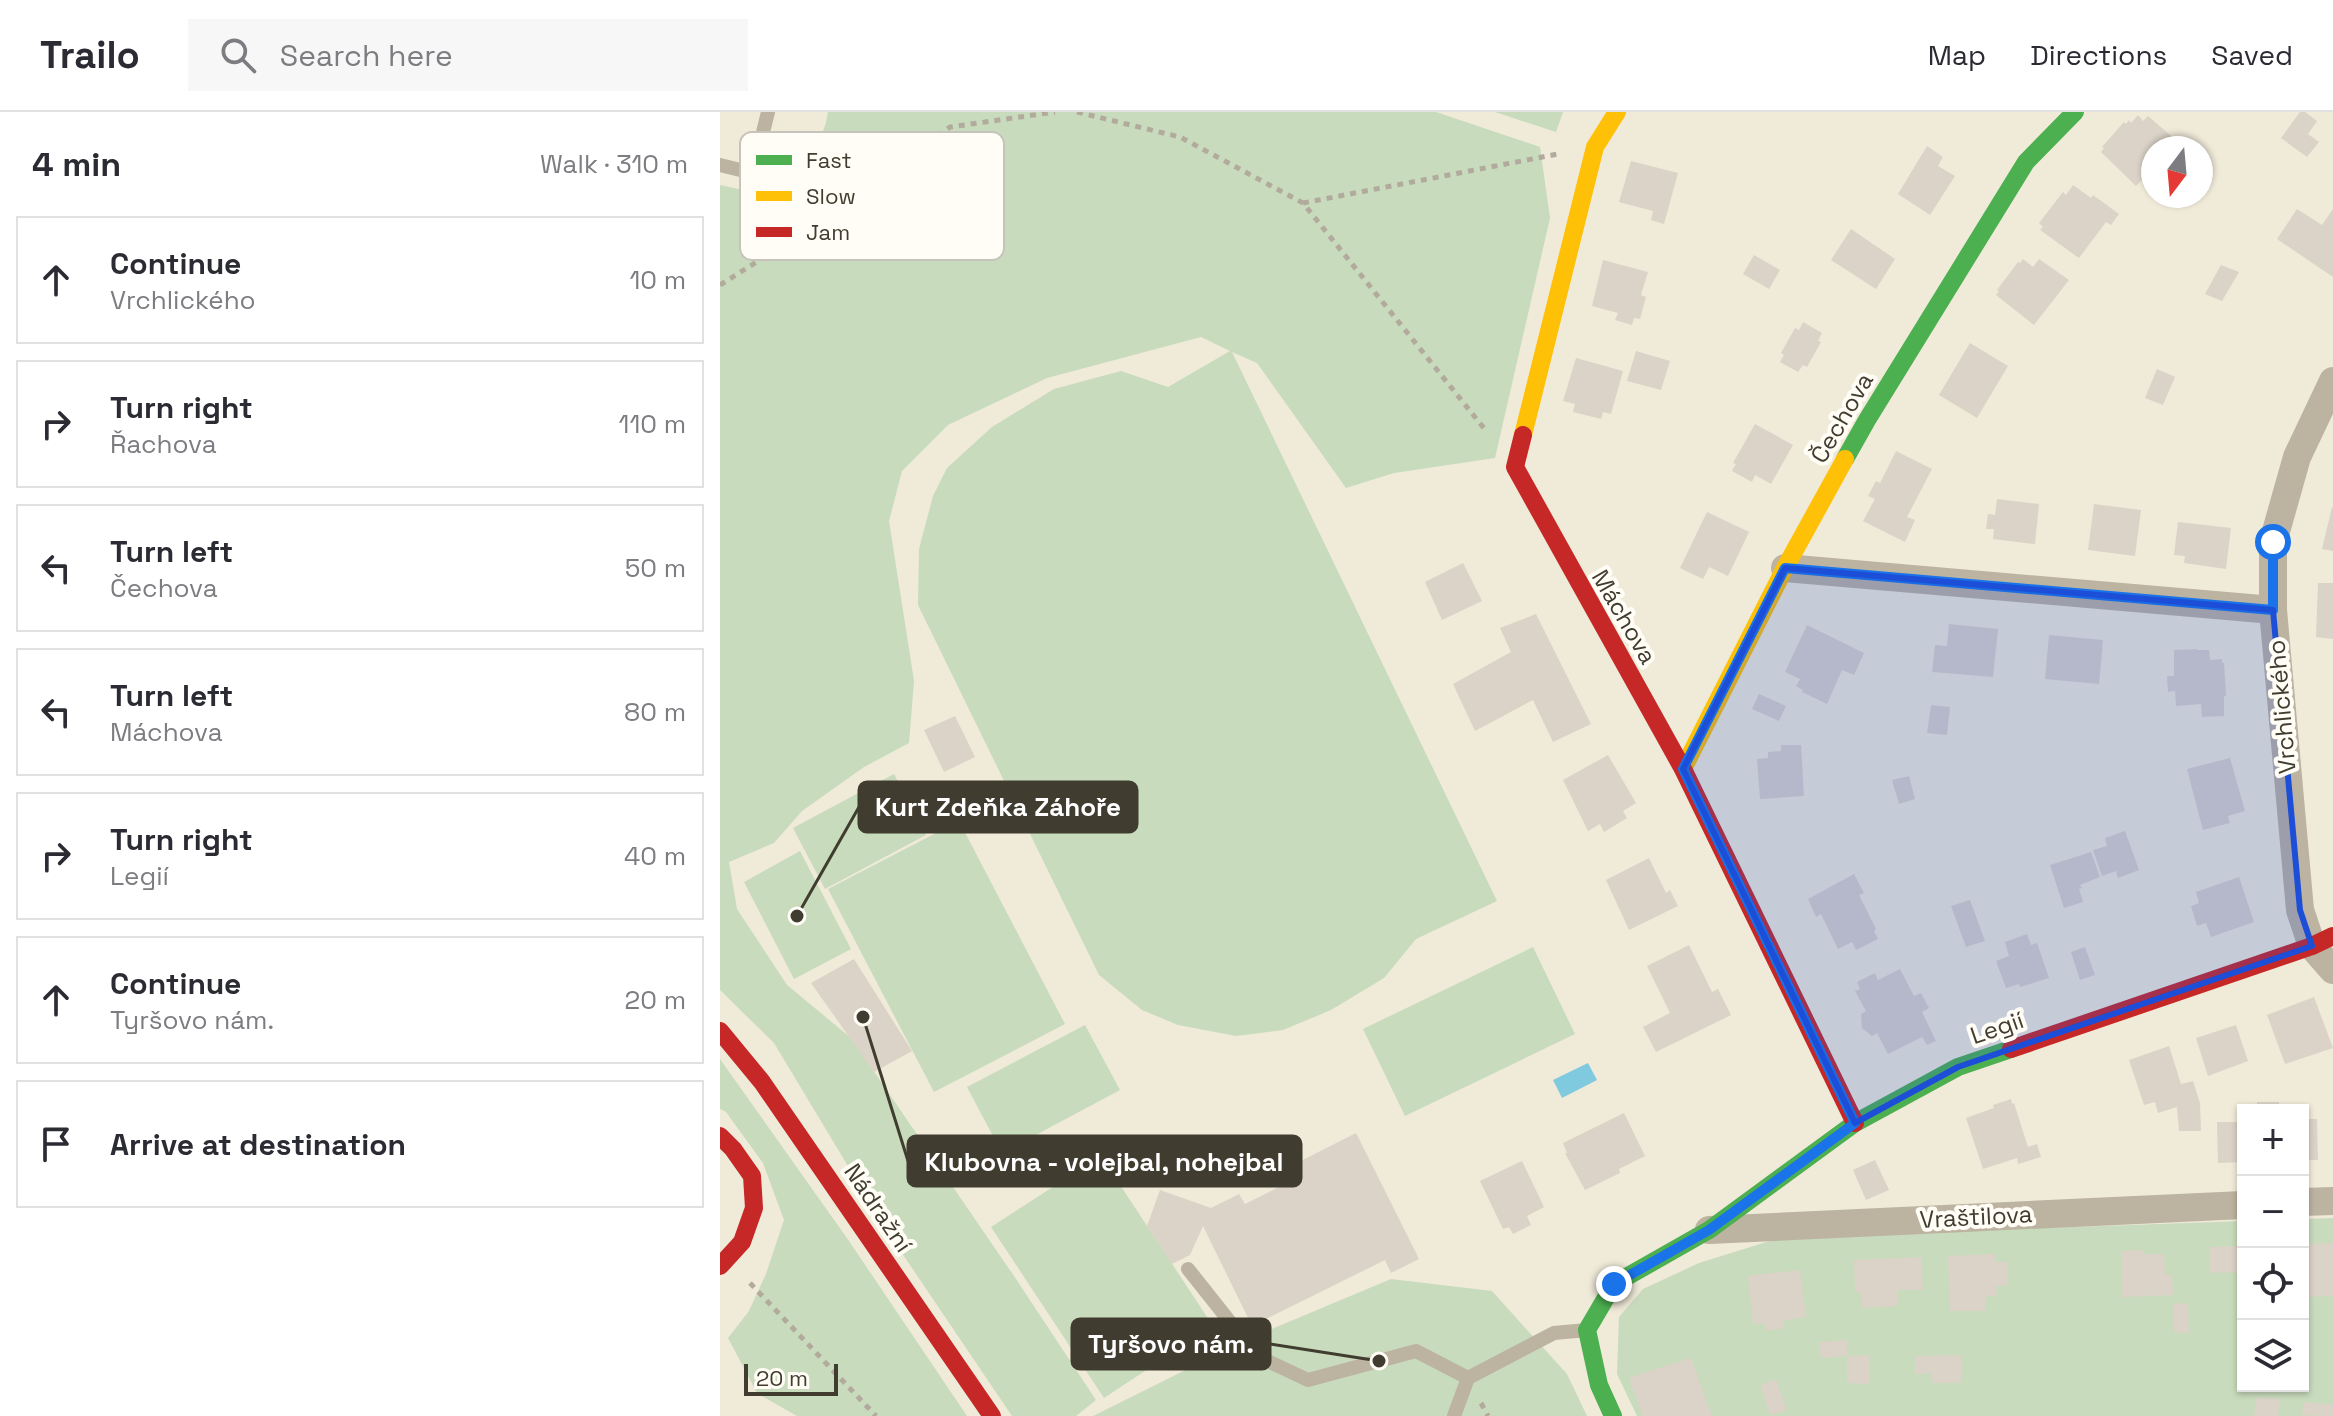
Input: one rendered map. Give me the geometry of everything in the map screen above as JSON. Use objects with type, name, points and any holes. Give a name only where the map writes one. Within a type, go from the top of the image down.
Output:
[{"type":"street","points":[[1515,467],[1595,147],[1617,112]]},
{"type":"street","name":"Čechova","points":[[1683,769],[1785,568],[1867,420],[2026,162],[2075,112]]},
{"type":"street","name":"Vrchlického","points":[[2322,941],[2300,910],[2273,610],[2273,542],[2297,457],[2333,381]]},
{"type":"street","name":"Máchova","points":[[1515,467],[1683,769],[1855,1123]]},
{"type":"street","points":[[1785,568],[2273,610]]},
{"type":"street","points":[[2322,941],[2333,970]]},
{"type":"street","name":"Legií","points":[[1587,1330],[1614,1284],[1709,1230],[1855,1123],[1958,1067],[2322,941]]},
{"type":"street","name":"Nádražní","points":[[720,1031],[771,1094],[992,1416]]},
{"type":"street","points":[[720,1136],[752,1176],[754,1208],[742,1242],[720,1266]]},
{"type":"street","points":[[2309,1202],[2333,1201]]},
{"type":"street","name":"Vraštilova","points":[[1709,1230],[2237,1205]]},
{"type":"street","points":[[1587,1330],[1599,1385],[1613,1416]]},
{"type":"lane","points":[[763,132],[768,112]]},
{"type":"lane","points":[[720,165],[740,170]]},
{"type":"lane","points":[[1188,1269],[1257,1356],[1308,1380],[1416,1351],[1468,1378]]},
{"type":"lane","points":[[1454,1416],[1468,1378],[1554,1333],[1587,1330]]},
{"type":"path","points":[[943,132],[950,127],[1055,112]]},
{"type":"path","points":[[1077,112],[1180,137],[1303,203],[1515,467]]},
{"type":"path","points":[[1303,203],[1595,147]]},
{"type":"path","points":[[720,285],[760,260]]},
{"type":"path","points":[[743,1277],[876,1416]]},
{"type":"highlighted area","points":[[1785,568],[2273,610],[2300,910],[2312,946],[1958,1067],[1855,1123],[1683,769]]},
{"type":"green space","points":[[828,112],[1436,112],[1540,147],[1550,218],[1495,458],[1394,473],[1346,488],[1257,363],[1232,352],[1497,901],[1416,939],[1384,978],[1331,1010],[1283,1030],[1236,1036],[1178,1025],[1142,1010],[1099,975],[918,605],[919,549],[933,496],[947,468],[992,427],[1054,389],[1121,371],[1168,387],[1230,351],[1201,337],[1047,378],[948,425],[902,471],[889,521],[914,681],[909,743],[864,767],[802,811],[774,843],[729,862],[737,909],[787,985],[851,1038],[1096,1400],[1076,1416],[1012,1416],[887,1231],[774,1043],[720,990],[720,185],[740,189],[740,260],[1004,260],[1004,132],[823,132]]},
{"type":"green space","points":[[1495,112],[1563,112],[1556,132]]},
{"type":"green space","points":[[894,774],[926,835],[825,889],[793,828]]},
{"type":"green space","points":[[959,821],[1065,1024],[934,1092],[828,889]]},
{"type":"green space","points":[[800,851],[851,949],[794,979],[744,882]]},
{"type":"green space","points":[[1533,947],[1575,1034],[1405,1116],[1363,1029]]},
{"type":"green space","points":[[1085,1025],[1120,1090],[1002,1153],[967,1087]]},
{"type":"green space","points":[[720,1059],[849,1241],[967,1416],[797,1416],[757,1393],[728,1338],[749,1311],[766,1274],[784,1220],[763,1163],[726,1112],[720,1109]]},
{"type":"green space","points":[[1101,1156],[1213,1326],[1104,1398],[991,1227]]},
{"type":"green space","points":[[2333,1218],[2333,1416],[1637,1416],[1617,1374],[1619,1317],[1643,1289],[1699,1263],[1773,1240],[2237,1221],[2237,1392],[2309,1392],[2309,1219]]},
{"type":"green space","points":[[1391,1279],[1492,1291],[1567,1374],[1587,1416],[1093,1416],[1250,1338]]},
{"type":"water","points":[[1588,1063],[1597,1080],[1562,1098],[1553,1080]]},
{"type":"building","points":[[2300,112],[2317,121],[2308,134],[2319,142],[2307,157],[2281,138]]},
{"type":"building","points":[[2138,115],[2143,121],[2148,116],[2171,136],[2141,136],[2141,181],[2136,186],[2101,152],[2124,122],[2126,124],[2129,120],[2131,123]]},
{"type":"building","points":[[1927,146],[1943,157],[1938,166],[1955,176],[1930,215],[1898,194]]},
{"type":"building","points":[[1631,161],[1678,173],[1664,224],[1651,220],[1653,211],[1619,202]]},
{"type":"building","points":[[2073,185],[2119,214],[2111,225],[2106,222],[2079,258],[2040,230],[2043,227],[2039,223],[2063,192],[2066,195]]},
{"type":"building","points":[[2297,209],[2322,225],[2333,209],[2333,277],[2277,239]]},
{"type":"building","points":[[1851,229],[1895,259],[1876,289],[1831,260]]},
{"type":"building","points":[[1754,255],[1780,270],[1769,289],[1743,274]]},
{"type":"building","points":[[2023,259],[2033,267],[2039,259],[2069,280],[2034,325],[1996,295]]},
{"type":"building","points":[[1603,260],[1648,272],[1641,295],[1646,297],[1640,319],[1634,318],[1632,325],[1615,320],[1618,313],[1592,306]]},
{"type":"building","points":[[2221,265],[2239,272],[2222,301],[2205,294]]},
{"type":"building","points":[[1803,322],[1822,333],[1818,341],[1821,342],[1807,367],[1803,365],[1798,372],[1780,362],[1784,355],[1781,353],[1795,328],[1799,330]]},
{"type":"building","points":[[1970,343],[2008,366],[1977,418],[1939,395]]},
{"type":"building","points":[[1636,351],[1670,361],[1661,390],[1627,381]]},
{"type":"building","points":[[1576,358],[1623,371],[1611,414],[1603,412],[1601,419],[1573,412],[1575,404],[1563,401]]},
{"type":"building","points":[[2157,369],[2175,377],[2163,405],[2145,398]]},
{"type":"building","points":[[1755,424],[1793,445],[1771,484],[1755,475],[1752,482],[1732,471],[1736,464],[1733,463]]},
{"type":"building","points":[[1896,451],[1932,469],[1907,517],[1915,520],[1905,542],[1863,521],[1875,499],[1868,496],[1876,481],[1880,483]]},
{"type":"building","points":[[1997,499],[2039,504],[2035,544],[1993,539],[1994,529],[1986,529],[1988,514],[1995,515]]},
{"type":"building","points":[[2094,504],[2141,510],[2135,556],[2088,550]]},
{"type":"building","points":[[2333,507],[2333,551],[2322,549]]},
{"type":"building","points":[[1707,512],[1749,532],[1728,576],[1709,567],[1703,579],[1680,568]]},
{"type":"building","points":[[2178,522],[2231,528],[2226,569],[2184,563],[2185,556],[2174,555]]},
{"type":"building","points":[[1463,563],[1482,601],[1442,620],[1425,582]]},
{"type":"building","points":[[2318,583],[2333,583],[2333,639],[2316,637]]},
{"type":"building","points":[[1536,614],[1591,724],[1553,742],[1533,700],[1475,731],[1453,684],[1511,652],[1500,628]]},
{"type":"building","points":[[1949,624],[1998,629],[1993,677],[1932,672],[1935,645],[1947,646]]},
{"type":"building","points":[[1807,625],[1864,653],[1854,675],[1842,670],[1827,704],[1802,692],[1796,686],[1800,679],[1785,672]]},
{"type":"building","points":[[2049,635],[2103,640],[2099,684],[2045,679]]},
{"type":"building","points":[[2174,650],[2209,650],[2210,660],[2222,659],[2224,663],[2224,716],[2202,717],[2201,704],[2176,706],[2175,691],[2168,692],[2167,676],[2174,676]]},
{"type":"building","points":[[1759,694],[1786,706],[1779,721],[1752,709]]},
{"type":"building","points":[[1931,705],[1950,707],[1947,735],[1927,733]]},
{"type":"building","points":[[955,716],[975,757],[944,772],[924,730]]},
{"type":"building","points":[[1781,745],[1801,745],[1804,796],[1760,799],[1757,759],[1768,758],[1768,752],[1781,751]]},
{"type":"building","points":[[1608,755],[1636,803],[1623,811],[1627,818],[1604,832],[1600,824],[1588,831],[1563,780]]},
{"type":"building","points":[[2230,758],[2245,811],[2228,816],[2230,823],[2203,830],[2187,769]]},
{"type":"building","points":[[1909,776],[1915,799],[1899,804],[1892,780]]},
{"type":"building","points":[[2125,831],[2139,870],[2118,878],[2116,871],[2102,876],[2093,850],[2107,846],[2105,838]]},
{"type":"building","points":[[2091,852],[2100,877],[2080,885],[2083,902],[2064,908],[2050,865]]},
{"type":"building","points":[[1649,858],[1666,893],[1670,890],[1678,906],[1629,930],[1606,880]]},
{"type":"building","points":[[1854,874],[1864,893],[1859,895],[1878,939],[1856,950],[1852,942],[1838,949],[1821,914],[1816,917],[1808,899]]},
{"type":"building","points":[[2239,877],[2254,922],[2211,937],[2206,923],[2197,926],[2191,906],[2199,903],[2196,892]]},
{"type":"building","points":[[1970,900],[1985,941],[1966,947],[1951,906]]},
{"type":"building","points":[[2027,934],[2031,945],[2037,943],[2049,978],[2006,988],[1996,961],[2009,956],[2005,942]]},
{"type":"building","points":[[1689,945],[1712,992],[1718,989],[1731,1015],[1656,1052],[1643,1027],[1670,1013],[1647,966]]},
{"type":"building","points":[[2085,947],[2095,975],[2080,980],[2071,952]]},
{"type":"building","points":[[854,959],[912,1051],[874,1072],[811,983]]},
{"type":"building","points":[[1900,969],[1914,996],[1921,993],[1929,1008],[1922,1012],[1936,1041],[1927,1045],[1922,1037],[1888,1054],[1877,1033],[1872,1036],[1862,1028],[1861,1014],[1866,1011],[1855,991],[1860,989],[1857,982],[1875,973],[1878,980]]},
{"type":"building","points":[[2314,997],[2333,1048],[2285,1064],[2267,1015]]},
{"type":"building","points":[[2236,1025],[2248,1061],[2208,1076],[2196,1038]]},
{"type":"building","points":[[2169,1046],[2181,1084],[2193,1081],[2200,1103],[2201,1131],[2179,1131],[2177,1107],[2158,1113],[2155,1102],[2144,1105],[2129,1060]]},
{"type":"building","points":[[2011,1099],[2028,1147],[2037,1144],[2041,1157],[2018,1164],[2017,1158],[1983,1169],[1966,1118]]},
{"type":"building","points":[[2257,1102],[2279,1102],[2279,1104]]},
{"type":"building","points":[[1624,1113],[1645,1156],[1619,1169],[1620,1173],[1585,1190],[1565,1153],[1563,1143]]},
{"type":"building","points":[[2309,1119],[2317,1119],[2318,1160],[2309,1160]]},
{"type":"building","points":[[2217,1122],[2237,1122],[2237,1162],[2218,1163]]},
{"type":"building","points":[[1356,1133],[1419,1259],[1391,1273],[1385,1260],[1252,1326],[1203,1226],[1190,1255],[1172,1264],[1147,1226],[1160,1190],[1211,1208],[1239,1194],[1245,1204],[1299,1177],[1293,1165]]},
{"type":"building","points":[[1875,1160],[1889,1190],[1866,1200],[1853,1170]]},
{"type":"building","points":[[1522,1161],[1544,1207],[1527,1216],[1531,1225],[1513,1234],[1509,1227],[1503,1229],[1480,1181]]},
{"type":"building","points":[[2333,1243],[2333,1296],[2309,1297],[2309,1244]]},
{"type":"building","points":[[2237,1246],[2237,1272],[2209,1273],[2209,1247]]},
{"type":"building","points":[[2144,1250],[2144,1254],[2164,1254],[2165,1275],[2172,1274],[2173,1295],[2122,1297],[2121,1251]]},
{"type":"building","points":[[1996,1254],[1996,1262],[2008,1262],[2008,1285],[1996,1286],[1997,1296],[1985,1296],[1985,1311],[1950,1311],[1948,1256]]},
{"type":"building","points":[[1921,1257],[1923,1290],[1898,1290],[1898,1306],[1862,1308],[1861,1293],[1855,1292],[1854,1260]]},
{"type":"building","points":[[1800,1270],[1806,1317],[1783,1321],[1784,1328],[1766,1331],[1765,1323],[1753,1324],[1748,1276]]},
{"type":"building","points":[[2173,1303],[2188,1304],[2189,1333],[2174,1332]]},
{"type":"building","points":[[1847,1340],[1847,1356],[1821,1358],[1819,1342]]},
{"type":"building","points":[[1869,1355],[1869,1384],[1847,1383],[1847,1356]]},
{"type":"building","points":[[1961,1355],[1961,1383],[1932,1383],[1931,1373],[1915,1374],[1915,1356]]},
{"type":"building","points":[[1691,1358],[1712,1416],[1643,1416],[1630,1377]]},
{"type":"building","points":[[1776,1379],[1787,1410],[1770,1415],[1760,1385]]},
{"type":"building","points":[[2257,1397],[2280,1399],[2278,1416],[2254,1416]]},
{"type":"building","points":[[2304,1402],[2333,1405],[2333,1416],[2302,1415]]},
{"type":"traffic: fast","points":[[1845,459],[2026,162],[2075,112]]},
{"type":"traffic: fast","points":[[1613,1416],[1599,1385],[1587,1330],[1614,1284],[1709,1230],[1855,1123],[1958,1067],[2011,1049]]},
{"type":"traffic: slow","points":[[1523,435],[1595,147],[1617,112]]},
{"type":"traffic: slow","points":[[1683,769],[1785,568],[1845,459]]},
{"type":"traffic: jam","points":[[1523,435],[1515,467],[1683,769],[1855,1123]]},
{"type":"traffic: jam","points":[[2011,1049],[2312,946],[2333,936]]},
{"type":"traffic: jam","points":[[720,1031],[762,1082],[992,1416]]},
{"type":"traffic: jam","points":[[720,1136],[752,1176],[754,1208],[742,1242],[720,1266]]},
{"type":"place","name":"Kurt Zdeňka Záhoře","points":[[797,916]]},
{"type":"place","name":"Klubovna - volejbal, nohejbal","points":[[863,1017]]},
{"type":"place","name":"Tyršovo nám.","points":[[1379,1361]]},
{"type":"route","points":[[1614,1284],[1709,1230],[1855,1123],[1683,769],[1785,568],[2273,610],[2273,542]]}]
